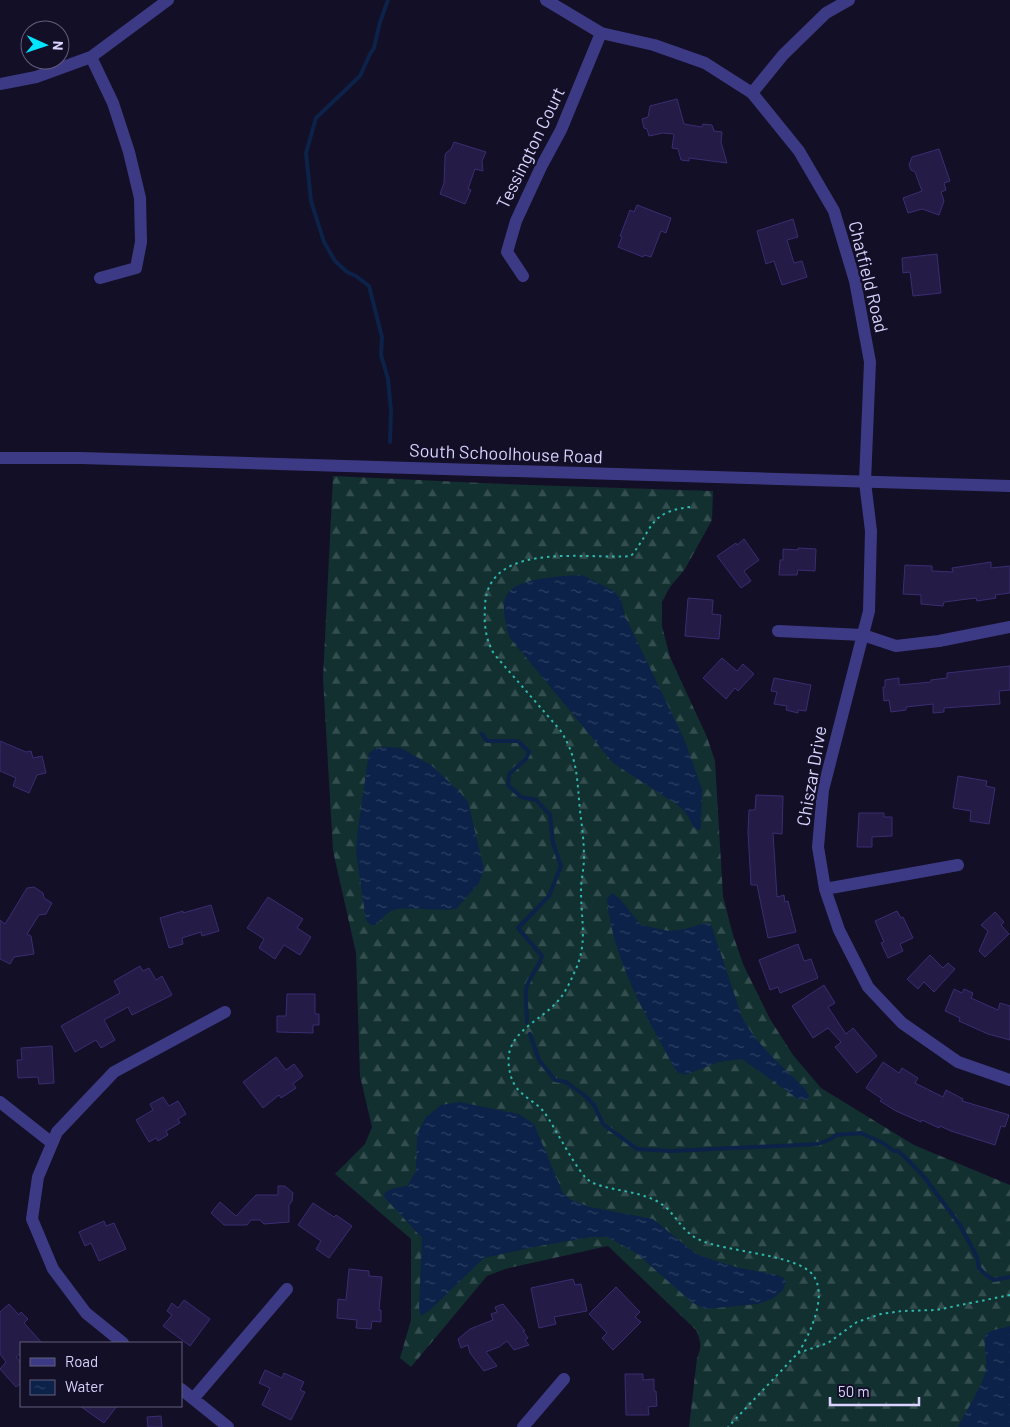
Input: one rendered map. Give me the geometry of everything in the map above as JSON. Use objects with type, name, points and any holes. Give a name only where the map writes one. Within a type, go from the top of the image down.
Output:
[{"type":"street","points":[[0,84],[36,77],[91,57],[168,0]]},
{"type":"street","name":"Chatfield Road","points":[[546,0],[601,33],[654,45],[704,63],[752,93],[799,151],[834,211],[855,281],[870,362],[865,482]]},
{"type":"street","points":[[752,93],[783,55],[826,13],[849,0]]},
{"type":"street","name":"Tessington Court","points":[[523,276],[507,252],[516,221],[541,167],[561,130],[601,33]]},
{"type":"street","points":[[91,57],[113,103],[129,152],[140,198],[141,242],[136,268],[100,278]]},
{"type":"street","name":"South Schoolhouse Road","points":[[0,458],[81,458],[1010,486]]},
{"type":"street","name":"Chiszar Drive","points":[[865,482],[871,531],[869,611],[823,790],[818,846],[825,889],[839,930],[868,987],[902,1023],[958,1062],[1010,1080]]},
{"type":"street","points":[[778,631],[863,635],[896,646],[939,641],[1010,627]]},
{"type":"street","points":[[825,889],[958,865]]},
{"type":"street","points":[[123,1342],[86,1313],[54,1270],[32,1220],[38,1177],[57,1132],[114,1072],[226,1012]]},
{"type":"street","points":[[0,1102],[52,1143]]},
{"type":"street","points":[[193,1399],[287,1289]]},
{"type":"street","points":[[523,1427],[564,1379]]},
{"type":"street","points":[[182,1391],[228,1427]]},
{"type":"path","points":[[690,507],[673,509],[659,516],[632,556],[571,554],[525,561],[503,570],[495,577],[489,588],[484,612],[485,630],[494,654],[560,730],[571,750],[577,772],[584,858],[581,893],[584,932],[583,948],[576,968],[558,1002],[511,1044],[508,1058],[512,1080],[516,1088],[542,1110],[554,1126],[580,1172],[590,1181],[639,1194],[661,1204],[668,1209],[687,1233],[698,1240],[714,1246],[760,1254],[790,1262],[808,1270],[818,1286],[816,1313],[806,1340],[798,1353],[728,1427]]},
{"type":"path","points":[[798,1353],[828,1343],[857,1322],[881,1314],[936,1310],[1010,1295]]},
{"type":"green space","points":[[333,476],[713,491],[712,520],[685,569],[670,587],[662,602],[662,626],[670,657],[707,737],[715,761],[723,896],[733,935],[743,964],[770,1019],[793,1055],[821,1088],[914,1145],[1010,1185],[1010,1427],[689,1427],[697,1358],[700,1351],[700,1341],[696,1330],[608,1246],[505,1269],[487,1276],[411,1367],[400,1358],[411,1320],[411,1239],[335,1174],[365,1144],[372,1127],[360,1076],[356,953],[333,851],[323,678]]},
{"type":"water","points":[[582,575],[614,591],[621,600],[625,616],[685,741],[702,789],[701,829],[694,828],[688,816],[679,806],[613,763],[510,638],[504,605],[506,596],[511,590],[529,581]]},
{"type":"water","points":[[376,748],[401,748],[431,765],[468,802],[484,869],[479,883],[456,909],[397,909],[387,914],[376,925],[371,925],[366,920],[356,852],[358,828],[369,753]]},
{"type":"water","points":[[612,893],[620,899],[641,925],[669,931],[686,929],[704,923],[711,924],[742,1017],[755,1037],[805,1089],[809,1096],[808,1100],[798,1099],[742,1059],[719,1062],[685,1075],[677,1072],[643,1010],[616,944],[607,899]]},
{"type":"water","points":[[460,1102],[519,1114],[534,1124],[563,1193],[571,1200],[590,1207],[653,1219],[696,1254],[740,1268],[784,1278],[786,1282],[783,1290],[772,1299],[758,1304],[706,1309],[693,1303],[636,1253],[607,1237],[591,1237],[484,1258],[430,1310],[421,1316],[419,1308],[422,1238],[384,1197],[385,1192],[407,1186],[416,1171],[417,1134],[426,1117],[441,1105]]},
{"type":"water","points":[[1010,1326],[1010,1427],[958,1427],[983,1380],[986,1368],[986,1334]]},
{"type":"building","points":[[677,99],[684,124],[702,127],[703,124],[712,125],[714,131],[722,132],[721,142],[727,163],[689,158],[689,161],[681,160],[678,149],[672,148],[674,134],[663,133],[649,136],[647,129],[644,128],[642,119],[648,117],[650,106]]},
{"type":"building","points":[[454,142],[486,152],[482,161],[483,171],[475,169],[468,189],[471,190],[465,204],[440,194],[444,183],[445,156]]},
{"type":"building","points":[[939,149],[950,181],[944,183],[946,190],[941,192],[944,201],[939,215],[922,209],[908,213],[903,198],[922,191],[915,172],[911,170],[909,165],[912,157]]},
{"type":"building","points":[[637,205],[671,218],[666,233],[661,231],[651,257],[644,255],[643,257],[618,247],[630,210],[634,212]]},
{"type":"building","points":[[793,219],[798,237],[787,240],[794,263],[802,261],[807,277],[782,285],[774,261],[766,264],[757,231]]},
{"type":"building","points":[[937,254],[941,293],[913,296],[910,272],[903,273],[902,258]]},
{"type":"building","points":[[744,539],[759,560],[744,571],[751,581],[741,588],[717,556]]},
{"type":"building","points":[[798,548],[816,549],[815,571],[798,570],[797,575],[779,575],[780,560],[783,560],[783,549],[798,550]]},
{"type":"building","points":[[991,562],[991,568],[1010,566],[1010,593],[995,595],[996,598],[977,601],[976,598],[944,602],[943,606],[921,604],[921,595],[903,594],[905,565],[932,566],[932,571],[953,572],[952,568]]},
{"type":"building","points":[[688,598],[713,600],[712,614],[721,615],[719,639],[685,636]]},
{"type":"building","points":[[722,658],[737,671],[743,664],[754,674],[738,691],[735,688],[726,699],[703,678]]},
{"type":"building","points":[[1010,666],[1010,690],[999,691],[1000,704],[944,708],[944,712],[933,713],[933,704],[906,707],[906,710],[891,712],[889,700],[884,701],[883,687],[885,687],[885,680],[899,678],[899,685],[931,682],[931,680],[947,678],[947,673]]},
{"type":"building","points":[[774,678],[811,685],[806,711],[798,710],[798,713],[786,710],[787,706],[774,704],[777,692],[771,691]]},
{"type":"building","points":[[0,741],[26,752],[31,751],[33,758],[42,756],[46,773],[37,775],[29,793],[13,786],[16,778],[0,771]]},
{"type":"building","points":[[958,776],[987,781],[986,786],[995,788],[989,824],[970,821],[971,811],[953,808]]},
{"type":"building","points":[[756,795],[783,796],[782,834],[773,833],[777,897],[784,895],[785,902],[788,901],[796,932],[768,938],[757,885],[751,885],[748,832],[749,810],[755,810]]},
{"type":"building","points":[[859,813],[884,813],[884,817],[892,817],[892,836],[872,837],[872,847],[857,847]]},
{"type":"building","points":[[34,887],[43,893],[44,898],[52,903],[46,914],[39,915],[27,934],[31,936],[34,954],[14,957],[10,964],[0,959],[0,920],[5,924],[27,888]]},
{"type":"building","points":[[268,897],[303,919],[297,928],[311,937],[300,955],[284,945],[275,959],[259,948],[264,939],[247,928]]},
{"type":"building","points":[[211,905],[219,931],[202,936],[201,932],[182,938],[183,944],[169,948],[160,918]]},
{"type":"building","points":[[897,911],[901,918],[903,917],[913,938],[900,944],[903,951],[888,958],[881,943],[884,942],[875,921]]},
{"type":"building","points":[[995,912],[1004,922],[1001,925],[1009,934],[985,957],[979,951],[988,931],[981,925]]},
{"type":"building","points":[[798,944],[804,961],[811,959],[818,978],[780,993],[778,987],[770,990],[759,960]]},
{"type":"building","points":[[930,955],[943,968],[948,963],[955,969],[934,992],[924,982],[918,989],[907,979]]},
{"type":"building","points":[[140,966],[143,971],[149,968],[156,980],[162,976],[172,995],[132,1015],[128,1007],[104,1020],[115,1040],[101,1048],[96,1040],[75,1052],[61,1026],[120,993],[114,981]]},
{"type":"building","points":[[824,985],[835,1003],[828,1007],[846,1034],[853,1028],[877,1056],[857,1073],[835,1047],[841,1042],[828,1028],[813,1038],[792,1006]]},
{"type":"building","points":[[954,989],[962,993],[964,989],[973,993],[971,998],[998,1010],[1000,1003],[1010,1006],[1010,1040],[988,1034],[959,1021],[960,1018],[945,1011]]},
{"type":"building","points":[[287,994],[315,994],[315,1014],[319,1014],[319,1025],[313,1025],[313,1033],[277,1032],[277,1016],[286,1016]]},
{"type":"building","points":[[52,1046],[54,1083],[39,1084],[38,1077],[18,1078],[17,1060],[22,1060],[21,1048]]},
{"type":"building","points":[[276,1057],[286,1070],[294,1064],[303,1076],[293,1084],[296,1088],[281,1098],[279,1095],[263,1108],[243,1082]]},
{"type":"building","points":[[883,1062],[899,1073],[902,1068],[918,1078],[915,1083],[943,1097],[946,1090],[963,1099],[962,1101],[1009,1115],[1005,1127],[1001,1126],[995,1145],[940,1126],[939,1128],[922,1120],[921,1122],[896,1111],[880,1101],[882,1099],[866,1088]]},
{"type":"building","points":[[163,1097],[169,1106],[178,1101],[186,1114],[178,1119],[180,1123],[166,1131],[168,1135],[158,1141],[156,1138],[149,1142],[136,1120],[153,1110],[150,1104]]},
{"type":"building","points":[[278,1186],[285,1186],[293,1193],[292,1201],[289,1205],[289,1222],[264,1224],[260,1220],[251,1220],[247,1225],[224,1225],[211,1213],[220,1202],[236,1216],[256,1195],[278,1195]]},
{"type":"building","points":[[313,1203],[352,1226],[329,1258],[316,1249],[321,1241],[298,1225]]},
{"type":"building","points":[[104,1221],[106,1226],[114,1223],[126,1249],[99,1261],[91,1243],[85,1246],[79,1232]]},
{"type":"building","points":[[349,1269],[369,1271],[369,1276],[382,1277],[379,1310],[381,1310],[381,1322],[372,1321],[371,1329],[356,1328],[357,1320],[337,1318],[338,1299],[346,1300]]},
{"type":"building","points":[[573,1279],[575,1285],[581,1284],[587,1311],[554,1317],[556,1324],[539,1328],[531,1288]]},
{"type":"building","points":[[616,1287],[640,1312],[635,1317],[641,1322],[613,1350],[602,1338],[607,1333],[589,1314]]},
{"type":"building","points":[[184,1300],[210,1319],[190,1346],[163,1326],[172,1315],[167,1311],[172,1303],[178,1308]]},
{"type":"building","points":[[9,1304],[19,1315],[21,1312],[28,1319],[24,1323],[41,1342],[20,1342],[20,1354],[16,1357],[20,1362],[20,1384],[16,1387],[0,1369],[6,1362],[0,1354],[0,1312]]},
{"type":"building","points":[[503,1304],[525,1331],[523,1331],[528,1338],[525,1340],[529,1345],[514,1350],[507,1341],[499,1347],[486,1352],[497,1366],[484,1371],[470,1353],[468,1345],[461,1348],[458,1339],[470,1329],[493,1320],[491,1314],[497,1312],[495,1307]]},
{"type":"building","points":[[265,1370],[282,1378],[284,1373],[304,1382],[300,1390],[305,1392],[291,1420],[262,1405],[270,1388],[259,1383]]},
{"type":"building","points":[[625,1374],[643,1374],[643,1380],[654,1379],[657,1406],[648,1407],[649,1415],[626,1415]]},
{"type":"building","points":[[81,1407],[116,1407],[104,1423]]},
{"type":"building","points":[[161,1416],[162,1427],[148,1427],[147,1417]]},
{"type":"waterway","points":[[388,0],[380,22],[374,48],[360,76],[316,118],[306,153],[311,201],[324,242],[335,261],[347,272],[369,286],[382,337],[381,355],[388,379],[391,411],[390,442]]},
{"type":"waterway","points":[[482,734],[487,741],[518,741],[529,752],[526,759],[509,774],[508,785],[521,797],[536,800],[550,815],[553,843],[561,866],[549,896],[518,928],[542,956],[526,989],[527,1022]]},
{"type":"waterway","points":[[530,1034],[539,1060],[555,1080],[566,1082],[584,1095],[594,1105],[603,1124],[637,1149],[671,1151],[818,1144],[836,1135],[861,1133],[883,1143],[894,1151],[898,1151],[925,1178],[960,1225],[977,1257],[979,1268],[994,1280],[1010,1277]]}]
